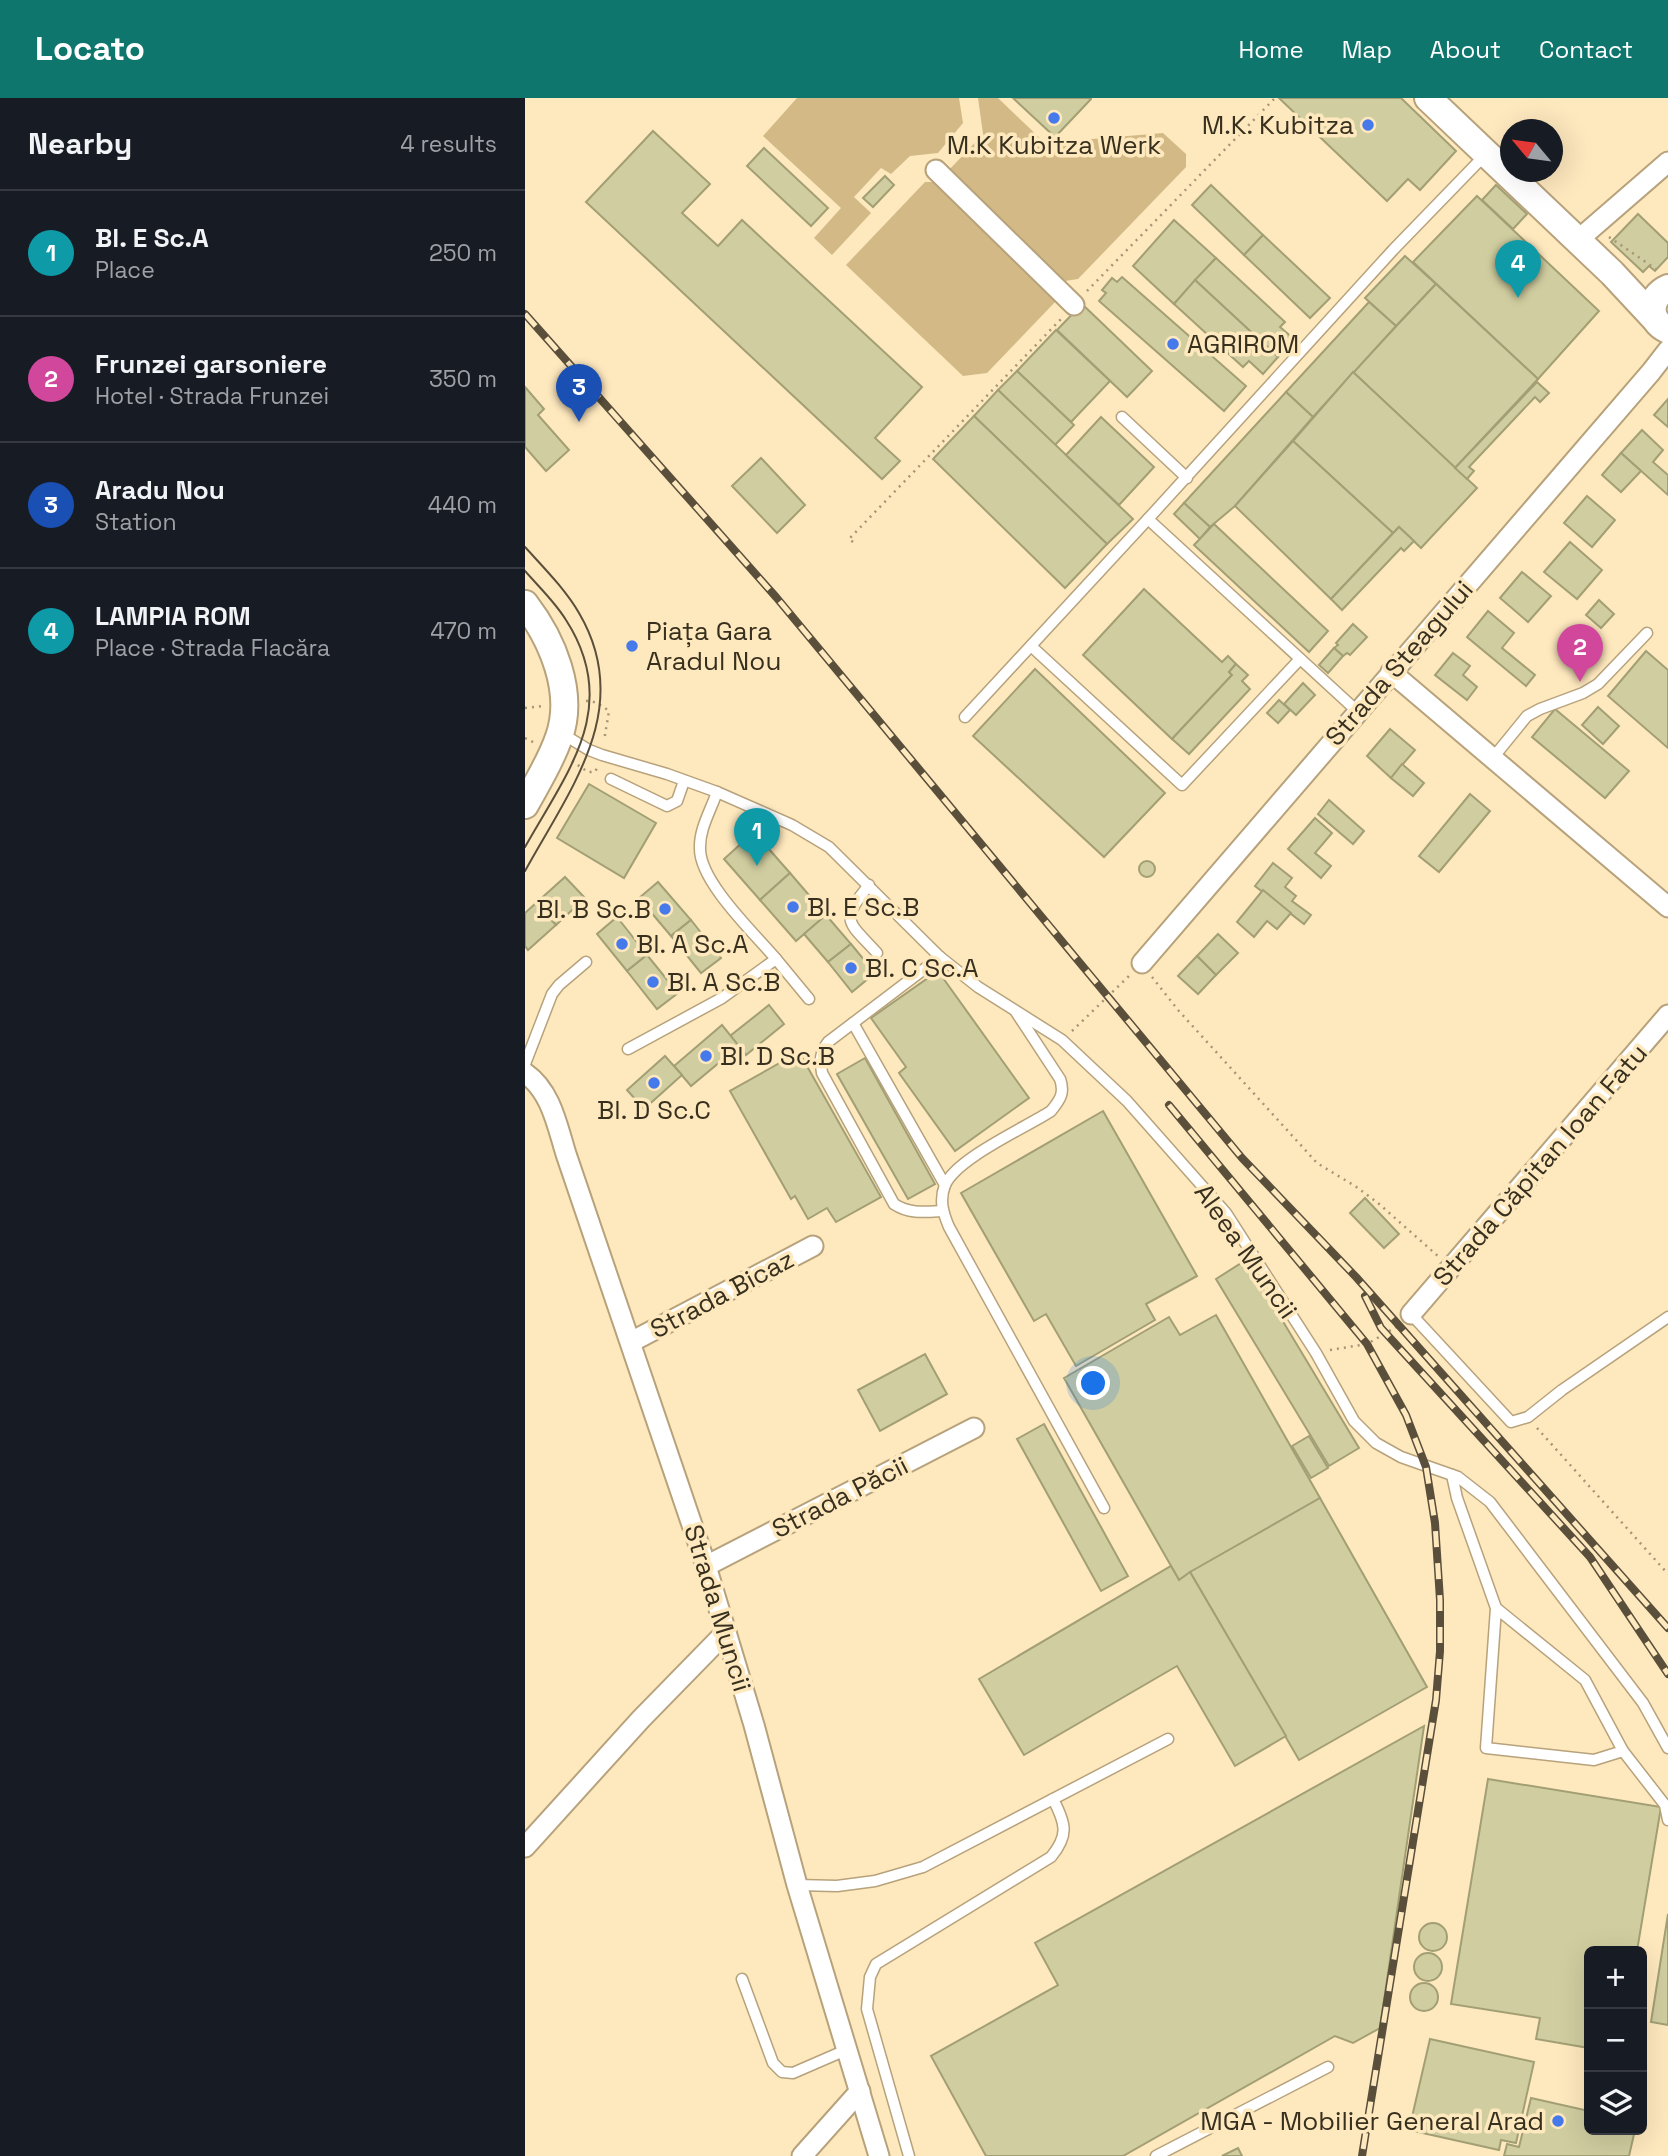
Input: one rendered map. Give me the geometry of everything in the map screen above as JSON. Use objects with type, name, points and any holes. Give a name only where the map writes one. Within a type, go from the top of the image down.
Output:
[{"type":"main road","points":[[1428,98],[1612,273],[1662,338]]},
{"type":"main road","points":[[1612,273],[1649,287],[1667,288]]},
{"type":"main road","points":[[1662,338],[1652,304],[1660,292],[1667,288]]},
{"type":"main road","points":[[525,604],[547,638],[558,670],[564,704],[561,733],[525,806]]},
{"type":"street","points":[[1578,240],[1668,162]]},
{"type":"street","points":[[936,170],[1074,305]]},
{"type":"street","name":"Strada Steagului","points":[[1142,963],[1391,672],[1662,338]]},
{"type":"street","points":[[1391,672],[1668,907]]},
{"type":"street","name":"Strada Căpitan Ioan Fatu","points":[[1411,1314],[1668,1015]]},
{"type":"street","name":"Strada Muncii","points":[[525,1073],[543,1091],[552,1109],[706,1566],[754,1725],[797,1885],[879,2156]]},
{"type":"street","name":"Strada Bicaz","points":[[631,1342],[813,1246]]},
{"type":"street","name":"Strada Păcii","points":[[706,1566],[974,1427]]},
{"type":"street","points":[[525,1847],[641,1719],[726,1632]]},
{"type":"street","points":[[802,2156],[860,2091]]},
{"type":"lane","points":[[965,717],[1187,478],[1393,250],[1486,154]]},
{"type":"lane","points":[[1122,417],[1187,478]]},
{"type":"lane","points":[[1149,519],[1357,711]]},
{"type":"lane","points":[[1492,759],[1527,716],[1598,684],[1647,633]]},
{"type":"lane","points":[[1031,646],[1182,785],[1300,659]]},
{"type":"lane","name":"Aleea Muncii","points":[[561,733],[602,755],[717,792],[792,825],[829,847],[940,957],[978,987],[1062,1040],[1126,1101],[1226,1213],[1316,1353],[1354,1421],[1376,1443],[1401,1457],[1452,1475],[1474,1488],[1490,1502],[1643,1703],[1668,1748]]},
{"type":"lane","points":[[611,779],[667,806],[677,801],[684,780]]},
{"type":"lane","points":[[717,792],[700,840],[703,869],[714,886],[809,999]]},
{"type":"lane","points":[[869,885],[852,905],[850,924],[877,953]]},
{"type":"lane","points":[[940,957],[828,1042],[822,1050],[820,1060],[822,1073],[894,1203],[904,1210],[942,1211]]},
{"type":"lane","points":[[628,1049],[722,998],[776,959]]},
{"type":"lane","points":[[525,1064],[552,994],[586,962]]},
{"type":"lane","points":[[1014,1010],[1061,1079],[1062,1097],[1051,1111],[956,1169],[945,1185],[942,1211],[1104,1508]]},
{"type":"lane","points":[[853,1023],[945,1185]]},
{"type":"lane","points":[[1411,1314],[1511,1422],[1528,1418],[1562,1390],[1668,1317]]},
{"type":"lane","points":[[1452,1475],[1457,1498],[1496,1608],[1486,1748],[1594,1760],[1622,1751]]},
{"type":"lane","points":[[1496,1608],[1585,1679],[1622,1751],[1665,1805],[1668,1821]]},
{"type":"lane","points":[[797,1885],[837,1886],[876,1881],[923,1867],[1168,1739]]},
{"type":"lane","points":[[909,2156],[867,2009],[870,1977],[876,1965],[1051,1857],[1060,1846],[1065,1831],[1062,1815],[1053,1799]]},
{"type":"lane","points":[[743,1979],[773,2063],[782,2072],[793,2073],[846,2050]]},
{"type":"lane","points":[[1156,2156],[1328,2067]]},
{"type":"path","points":[[853,542],[849,538],[1275,98]]},
{"type":"path","points":[[1062,1040],[1142,963],[1178,1010],[1310,1156],[1378,1203],[1452,1268]]},
{"type":"path","points":[[1316,1353],[1367,1344],[1399,1326],[1411,1314]]},
{"type":"path","points":[[1528,1418],[1668,1574]]},
{"type":"shaded area","points":[[797,98],[959,98],[963,123],[938,153],[910,156],[891,174],[881,168],[854,197],[871,213],[832,255],[814,238],[841,208],[763,136]]},
{"type":"shaded area","points":[[978,98],[998,98],[1045,143],[1163,133],[1186,154],[1186,167],[1078,279],[1065,281],[949,170],[983,134]]},
{"type":"shaded area","points":[[925,182],[937,182],[1057,300],[987,373],[963,376],[846,265]]},
{"type":"building","name":"M.K Kubitza Werk","points":[[1013,98],[1091,98],[1091,99],[1055,137]]},
{"type":"building","name":"M.K. Kubitza","points":[[1279,98],[1401,98],[1456,151],[1420,190],[1408,179],[1387,201]]},
{"type":"building","points":[[653,131],[710,184],[682,213],[718,246],[742,220],[922,387],[875,438],[900,461],[882,479],[586,202]]},
{"type":"building","points":[[764,148],[828,208],[811,226],[747,166]]},
{"type":"building","points":[[885,176],[894,185],[873,207],[863,198]]},
{"type":"building","points":[[1211,185],[1263,235],[1244,255],[1192,205]]},
{"type":"building","points":[[1496,185],[1527,214],[1513,229],[1482,200]]},
{"type":"building","points":[[1477,196],[1599,311],[1538,379],[1413,262]]},
{"type":"building","points":[[1638,214],[1668,243],[1668,257],[1655,271],[1649,266],[1643,272],[1611,242]]},
{"type":"building","points":[[1174,220],[1216,258],[1174,304],[1133,266]]},
{"type":"building","points":[[1263,235],[1330,298],[1310,318],[1244,255]]},
{"type":"building","points":[[1405,256],[1436,284],[1396,326],[1365,298]]},
{"type":"building","points":[[1216,258],[1285,322],[1280,327],[1294,339],[1278,357],[1195,280]]},
{"type":"building","name":"AGRIROM","points":[[1122,277],[1246,386],[1224,411],[1099,301],[1106,293],[1102,290],[1112,278],[1117,282]]},
{"type":"building","points":[[1195,280],[1278,357],[1263,374],[1249,361],[1243,367],[1174,304]]},
{"type":"building","points":[[1436,284],[1538,379],[1455,468],[1353,372]]},
{"type":"building","points":[[1369,302],[1396,326],[1313,417],[1286,392]]},
{"type":"building","points":[[1082,304],[1152,371],[1127,397],[1057,330]]},
{"type":"building","points":[[1056,330],[1110,381],[1071,422],[1017,371]]},
{"type":"building","points":[[1017,371],[1074,425],[1055,445],[998,390]]},
{"type":"building","points":[[1353,372],[1477,488],[1421,548],[1399,527],[1393,533],[1293,441]]},
{"type":"building","points":[[1537,382],[1549,393],[1540,402],[1535,397],[1469,467],[1474,471],[1467,479],[1455,468]]},
{"type":"building","points":[[525,387],[544,409],[538,415],[569,450],[546,471],[525,447]]},
{"type":"building","points":[[998,390],[1133,519],[1107,544],[974,416]]},
{"type":"building","points":[[1286,392],[1313,417],[1235,506],[1210,527],[1184,503]]},
{"type":"building","points":[[1668,399],[1668,427],[1654,415]]},
{"type":"building","points":[[974,416],[1107,544],[1065,588],[933,459]]},
{"type":"building","points":[[1101,417],[1154,467],[1119,505],[1066,455]]},
{"type":"building","points":[[1642,430],[1663,450],[1653,462],[1668,475],[1668,495],[1621,453]]},
{"type":"building","points":[[1293,441],[1393,533],[1331,599],[1235,506]]},
{"type":"building","points":[[1621,453],[1641,471],[1621,492],[1602,475]]},
{"type":"building","points":[[761,458],[805,505],[777,533],[732,486]]},
{"type":"building","points":[[1587,496],[1615,520],[1592,547],[1564,523]]},
{"type":"building","points":[[1184,503],[1210,527],[1200,539],[1174,514]]},
{"type":"building","points":[[1214,524],[1328,631],[1309,652],[1194,545]]},
{"type":"building","points":[[1399,527],[1414,541],[1404,551],[1401,548],[1342,610],[1331,599]]},
{"type":"building","points":[[1570,542],[1602,570],[1577,599],[1544,572]]},
{"type":"building","points":[[1522,572],[1551,596],[1528,622],[1500,598]]},
{"type":"building","points":[[1144,589],[1222,662],[1228,656],[1236,664],[1229,672],[1232,675],[1172,739],[1083,655]]},
{"type":"building","points":[[1599,600],[1614,614],[1601,628],[1586,615]]},
{"type":"building","points":[[1488,611],[1514,633],[1502,648],[1535,675],[1526,686],[1467,637]]},
{"type":"building","points":[[1353,624],[1367,637],[1350,655],[1347,653],[1343,656],[1334,648]]},
{"type":"building","points":[[1334,648],[1343,656],[1328,673],[1319,665]]},
{"type":"building","points":[[1646,651],[1668,670],[1668,748],[1608,696]]},
{"type":"building","points":[[1453,653],[1470,666],[1463,675],[1477,687],[1467,700],[1435,675]]},
{"type":"building","points":[[1236,664],[1248,675],[1242,681],[1250,689],[1189,754],[1172,739],[1232,675],[1229,672]]},
{"type":"building","points":[[1035,669],[1165,793],[1104,857],[973,736]]},
{"type":"building","points":[[1303,683],[1315,695],[1296,715],[1284,704]]},
{"type":"building","points":[[1279,700],[1290,710],[1278,723],[1267,713]]},
{"type":"building","points":[[1598,707],[1619,726],[1603,744],[1582,725]]},
{"type":"building","points":[[1555,709],[1629,771],[1605,798],[1532,737]]},
{"type":"building","points":[[1390,729],[1415,750],[1391,778],[1367,756]]},
{"type":"building","points":[[1402,764],[1424,783],[1413,796],[1391,778]]},
{"type":"building","points":[[589,784],[656,823],[624,878],[557,838]]},
{"type":"building","points":[[1470,794],[1490,811],[1439,872],[1419,856]]},
{"type":"building","points":[[1329,800],[1364,831],[1353,844],[1318,814]]},
{"type":"building","points":[[1315,818],[1332,833],[1315,853],[1331,866],[1321,878],[1288,849]]},
{"type":"building","points":[[754,832],[790,873],[760,900],[724,859]]},
{"type":"building","points":[[1147,861],[1153,863],[1153,875],[1147,877],[1141,875],[1139,869],[1141,863]]},
{"type":"building","points":[[1273,863],[1292,878],[1285,887],[1296,896],[1292,901],[1311,915],[1304,924],[1255,886]]},
{"type":"building","name":"Bl. E Sc.B","points":[[790,873],[826,915],[796,941],[760,900]]},
{"type":"building","points":[[565,877],[585,898],[556,925],[536,903]]},
{"type":"building","name":"Bl. B Sc.B","points":[[658,882],[691,920],[671,936],[639,898]]},
{"type":"building","points":[[1263,890],[1291,913],[1277,929],[1267,921],[1254,937],[1237,922]]},
{"type":"building","points":[[536,903],[556,925],[528,950],[525,946],[525,913]]},
{"type":"building","points":[[826,915],[851,944],[828,962],[804,934]]},
{"type":"building","name":"Bl. A Sc.A","points":[[617,917],[647,955],[627,971],[597,934]]},
{"type":"building","points":[[691,920],[721,958],[701,973],[671,936]]},
{"type":"building","points":[[1218,934],[1238,953],[1216,975],[1197,956]]},
{"type":"building","name":"Bl. C Sc.A","points":[[851,944],[875,973],[852,992],[828,962]]},
{"type":"building","name":"Bl. A Sc.B","points":[[647,955],[678,993],[657,1009],[627,971]]},
{"type":"building","points":[[1197,956],[1216,975],[1198,994],[1178,976]]},
{"type":"building","points":[[938,971],[1029,1098],[955,1151],[899,1073],[906,1067],[871,1018]]},
{"type":"building","points":[[769,1005],[784,1024],[746,1055],[730,1036]]},
{"type":"building","name":"Bl. D Sc.B","points":[[722,1025],[739,1046],[691,1086],[674,1066]]},
{"type":"building","points":[[799,1052],[881,1197],[836,1222],[827,1208],[808,1219],[795,1196],[791,1199],[730,1091]]},
{"type":"building","name":"Bl. D Sc.C","points":[[665,1056],[682,1075],[644,1109],[627,1090]]},
{"type":"building","points":[[865,1058],[935,1184],[908,1199],[837,1074]]},
{"type":"building","points":[[1103,1111],[1197,1276],[1146,1304],[1155,1320],[1076,1366],[1046,1314],[1034,1321],[961,1193]]},
{"type":"building","points":[[1365,1198],[1399,1234],[1384,1248],[1350,1213]]},
{"type":"building","points":[[1246,1260],[1359,1448],[1329,1466],[1216,1279]]},
{"type":"building","points":[[1216,1315],[1320,1498],[1179,1580],[1064,1378],[1169,1317],[1180,1335]]},
{"type":"building","points":[[925,1354],[947,1394],[880,1431],[858,1390]]},
{"type":"building","points":[[1044,1424],[1128,1576],[1101,1591],[1017,1439]]},
{"type":"building","points":[[1309,1436],[1328,1468],[1311,1478],[1292,1446]]},
{"type":"building","points":[[1320,1498],[1427,1687],[1299,1760],[1190,1572]]},
{"type":"building","points":[[1171,1566],[1179,1580],[1190,1572],[1286,1736],[1235,1766],[1177,1666],[1024,1755],[979,1679]]},
{"type":"building","points":[[1424,1726],[1380,2028],[1353,2043],[1335,2036],[1123,2156],[986,2156],[931,2056],[1058,1985],[1035,1943]]},
{"type":"building","points":[[1488,1779],[1661,1807],[1638,1946],[1584,1946],[1584,2047],[1536,2039],[1540,2018],[1451,2004]]},
{"type":"building","points":[[1668,1914],[1668,2025],[1651,2022]]},
{"type":"building","points":[[1433,1923],[1443,1927],[1447,1937],[1443,1947],[1433,1951],[1423,1947],[1419,1937],[1423,1927]]},
{"type":"building","points":[[1428,1953],[1438,1957],[1442,1967],[1438,1977],[1428,1981],[1418,1977],[1414,1967],[1418,1957]]},
{"type":"building","points":[[1424,1983],[1434,1987],[1438,1997],[1434,2007],[1424,2011],[1414,2007],[1410,1997],[1414,1987]]},
{"type":"building","points":[[1430,2039],[1534,2062],[1516,2143],[1501,2140],[1499,2150],[1409,2130]]},
{"type":"building","name":"MGA - Mobilier General Arad","points":[[1531,2098],[1584,2110],[1584,2135],[1634,2135],[1629,2156],[1504,2156],[1507,2144],[1519,2147]]},
{"type":"building","points":[[1238,2148],[1242,2156],[1222,2156]]},
{"type":"tram line","points":[[525,547],[561,587],[579,613],[595,648],[601,682],[598,715],[590,747],[577,778],[525,871]]},
{"type":"tram line","points":[[525,571],[566,620],[582,652],[589,682],[589,710],[582,738],[557,792],[525,847]]},
{"type":"railway","points":[[525,314],[776,597],[1242,1158],[1356,1277],[1668,1628]]},
{"type":"railway","points":[[1169,1105],[1367,1344],[1406,1415],[1426,1467],[1435,1523],[1440,1600],[1436,1700],[1362,2156]]},
{"type":"railway","points":[[1365,1296],[1381,1328],[1590,1557],[1668,1674]]},
{"type":"place","name":"M.K Kubitza Werk","points":[[1054,118]]},
{"type":"place","name":"M.K. Kubitza","points":[[1368,125]]},
{"type":"place","name":"LAMPIA ROM","points":[[1518,298]]},
{"type":"place","name":"AGRIROM","points":[[1173,344]]},
{"type":"place","name":"Aradu Nou","points":[[579,422]]},
{"type":"place","name":"Piața Gara Aradul Nou","points":[[632,646]]},
{"type":"place","name":"Frunzei garsoniere","points":[[1580,682]]},
{"type":"place","name":"Bl. E Sc.A","points":[[757,866]]},
{"type":"place","name":"Bl. E Sc.B","points":[[793,907]]},
{"type":"place","name":"Bl. B Sc.B","points":[[665,909]]},
{"type":"place","name":"Bl. A Sc.A","points":[[622,944]]},
{"type":"place","name":"Bl. C Sc.A","points":[[851,968]]},
{"type":"place","name":"Bl. A Sc.B","points":[[653,982]]},
{"type":"place","name":"Bl. D Sc.B","points":[[706,1056]]},
{"type":"place","name":"Bl. D Sc.C","points":[[654,1083]]},
{"type":"place","name":"MGA - Mobilier General Arad","points":[[1558,2121]]}]
